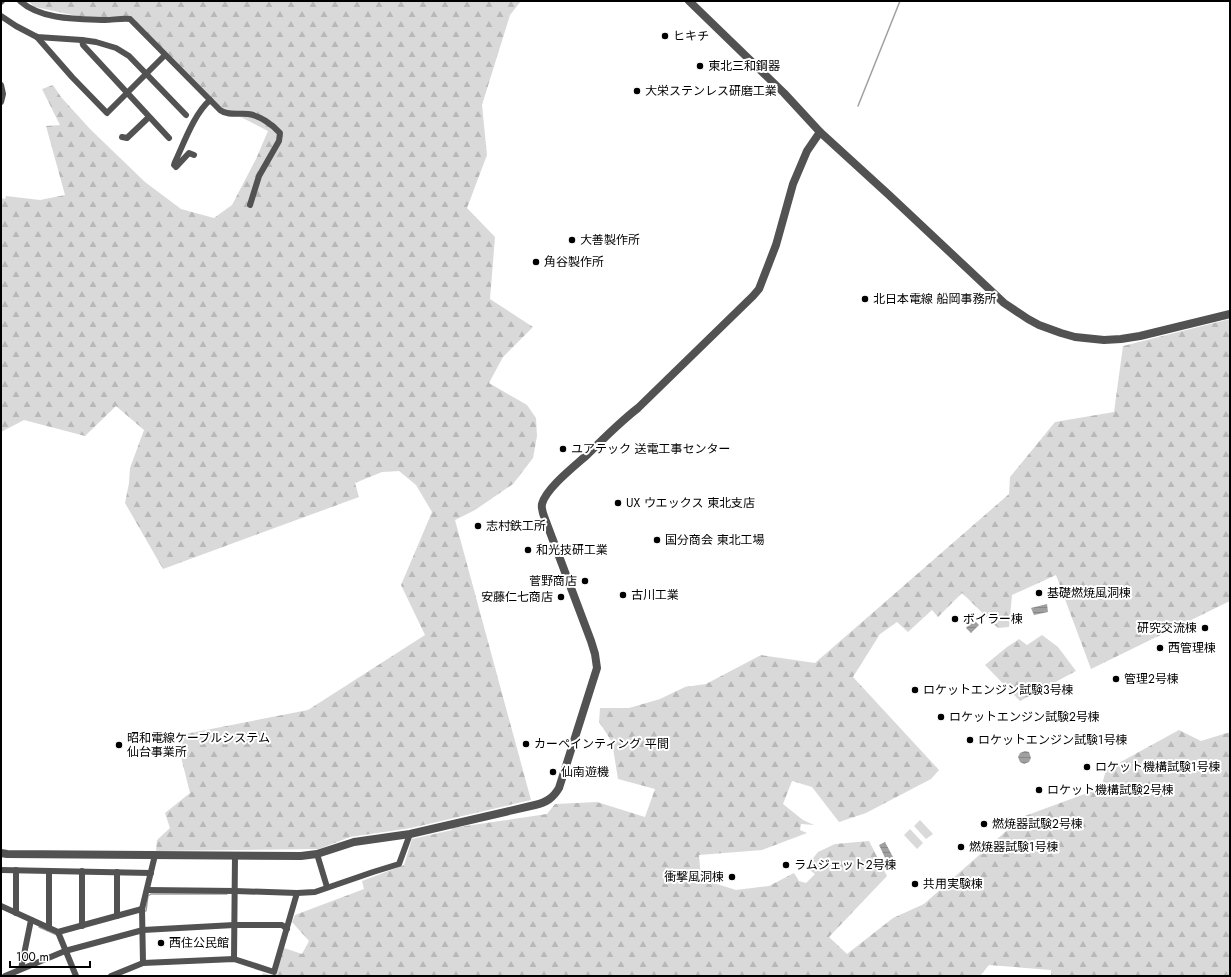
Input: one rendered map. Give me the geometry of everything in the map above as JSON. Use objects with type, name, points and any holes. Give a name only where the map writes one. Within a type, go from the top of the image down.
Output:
[{"type":"street","points":[[20,1],[34,10],[51,16],[67,18],[130,19],[210,100],[216,108],[223,113],[255,115],[276,128],[280,133],[279,141],[259,176],[250,205]]},
{"type":"street","points":[[689,1],[784,93],[820,132],[1004,303],[1018,313],[1039,325],[1061,333],[1075,337],[1104,340],[1121,339],[1230,314]]},
{"type":"street","points":[[1,16],[16,26],[38,37],[82,40],[96,42],[116,48],[129,56],[186,115]]},
{"type":"street","points":[[38,37],[72,77],[107,112],[166,55]]},
{"type":"street","points":[[82,40],[83,45],[170,138]]},
{"type":"street","points":[[1,85],[3,94],[1,102]]},
{"type":"street","points":[[194,155],[188,153],[179,165],[176,167],[174,166],[199,113],[210,100]]},
{"type":"street","points":[[122,137],[127,138],[149,117]]},
{"type":"street","points":[[1,853],[301,856],[317,854],[354,842],[410,834],[544,802],[550,799],[557,791],[597,668],[591,641],[544,519],[542,504],[552,488],[570,470],[638,408],[759,289],[776,245],[793,184],[807,151],[820,132]]},
{"type":"street","points":[[146,890],[297,893],[315,892],[399,864],[410,834]]},
{"type":"street","points":[[317,854],[327,887]]},
{"type":"street","points":[[143,962],[142,909],[155,855]]},
{"type":"street","points":[[234,959],[235,856]]},
{"type":"street","points":[[1,870],[150,873]]},
{"type":"street","points":[[16,870],[16,912]]},
{"type":"street","points":[[49,871],[49,928]]},
{"type":"street","points":[[82,872],[82,926]]},
{"type":"street","points":[[117,872],[117,916]]},
{"type":"street","points":[[111,976],[143,962],[234,959],[274,972],[297,893]]},
{"type":"street","points":[[1,906],[16,912],[31,922],[49,928],[58,934],[76,976]]},
{"type":"street","points":[[58,934],[142,909]]},
{"type":"street","points":[[21,969],[31,922]]},
{"type":"street","points":[[5,976],[65,951],[143,930],[234,925],[282,925],[287,929]]},
{"type":"green space","points":[[28,1],[521,1],[510,15],[482,105],[487,155],[467,208],[495,237],[490,299],[533,327],[503,357],[489,383],[527,405],[536,418],[537,436],[533,458],[513,484],[475,510],[455,520],[531,800],[411,828],[350,837],[319,849],[156,851],[157,840],[170,828],[165,813],[190,793],[180,753],[185,734],[308,710],[425,635],[401,585],[432,512],[416,485],[399,471],[382,472],[355,483],[359,497],[163,569],[125,503],[130,468],[144,430],[116,406],[85,436],[24,420],[1,432],[1,198],[5,199],[6,196],[40,200],[65,195],[46,126],[60,125],[42,89],[53,85],[61,97],[90,129],[145,182],[181,209],[214,218],[232,205],[256,159],[268,131],[221,107],[132,20],[77,16],[35,7]]},
{"type":"green space","points":[[1230,319],[1230,601],[1091,669],[1056,575],[1012,595],[1009,627],[998,628],[962,593],[938,617],[932,610],[908,632],[897,622],[880,634],[853,677],[939,770],[931,779],[866,813],[839,822],[812,787],[792,781],[783,804],[803,820],[814,825],[801,824],[800,830],[807,833],[762,850],[699,855],[701,879],[736,890],[769,886],[794,873],[799,881],[806,883],[815,874],[806,867],[818,852],[835,844],[869,841],[887,876],[829,937],[847,954],[893,918],[924,904],[1022,817],[1101,788],[1106,770],[1179,730],[1201,741],[1230,732],[1230,976],[1051,976],[1051,970],[989,965],[980,976],[274,976],[284,948],[302,954],[309,941],[292,922],[295,915],[364,889],[362,881],[404,865],[412,839],[452,830],[452,828],[547,814],[555,804],[597,802],[645,817],[655,789],[618,779],[612,742],[599,722],[600,708],[629,708],[660,699],[685,687],[706,684],[761,655],[815,663],[1009,494],[1010,477],[1055,422],[1114,412],[1123,346]]},
{"type":"green space","points":[[1042,635],[1058,647],[1076,671],[1020,701],[985,665],[1019,639],[1027,645]]},
{"type":"green space","points":[[920,820],[933,834],[926,839],[914,826]]},
{"type":"green space","points":[[910,829],[923,843],[917,849],[904,835]]},
{"type":"green space","points":[[263,973],[274,976],[261,976]]},
{"type":"shaded area","points":[[1047,604],[1048,612],[1034,615],[1031,608]]},
{"type":"shaded area","points":[[974,620],[979,625],[971,633],[966,628]]},
{"type":"shaded area","points":[[1025,751],[1029,752],[1031,758],[1029,762],[1024,764],[1020,762],[1018,757],[1020,753]]},
{"type":"shaded area","points":[[885,842],[894,859],[887,862],[879,845]]},
{"type":"waterway","points":[[858,106],[900,1]]},
{"type":"waterway","points":[[145,911],[148,896],[151,894],[227,894]]},
{"type":"waterway","points":[[39,927],[57,935]]},
{"type":"place","name":"ヒキチ","points":[[665,36]]},
{"type":"place","name":"東北三和鋼器","points":[[700,66]]},
{"type":"place","name":"大栄ステンレス研磨工業","points":[[637,91]]},
{"type":"place","name":"大善製作所","points":[[572,240]]},
{"type":"place","name":"角谷製作所","points":[[536,262]]},
{"type":"place","name":"北日本電線 船岡事務所","points":[[865,299]]},
{"type":"place","name":"ユアテック 送電工事センター","points":[[563,449]]},
{"type":"place","name":"UX ウエックス 東北支店","points":[[618,503]]},
{"type":"place","name":"志村鉄工所","points":[[478,526]]},
{"type":"place","name":"国分商会 東北工場","points":[[657,540]]},
{"type":"place","name":"和光技研工業","points":[[528,550]]},
{"type":"place","name":"菅野商店","points":[[585,581]]},
{"type":"place","name":"基礎燃焼風洞棟","points":[[1039,593]]},
{"type":"place","name":"古川工業","points":[[623,595]]},
{"type":"place","name":"安藤仁七商店","points":[[561,597]]},
{"type":"place","name":"ボイラー棟","points":[[955,619]]},
{"type":"place","name":"研究交流棟","points":[[1205,628]]},
{"type":"place","name":"西管理棟","points":[[1160,648]]},
{"type":"place","name":"管理2号棟","points":[[1116,679]]},
{"type":"place","name":"ロケットエンジン試験3号棟","points":[[915,690]]},
{"type":"place","name":"ロケットエンジン試験2号棟","points":[[941,717]]},
{"type":"place","name":"ロケットエンジン試験1号棟","points":[[970,740]]},
{"type":"place","name":"カーペインティング 平間","points":[[526,744]]},
{"type":"place","name":"昭和電線ケーブルシステム 仙台事業所","points":[[119,745]]},
{"type":"place","name":"ロケット機構試験1号棟","points":[[1087,767]]},
{"type":"place","name":"仙南遊機","points":[[553,772]]},
{"type":"place","name":"ロケット機構試験2号棟","points":[[1039,790]]},
{"type":"place","name":"燃焼器試験2号棟","points":[[984,824]]},
{"type":"place","name":"燃焼器試験1号棟","points":[[961,847]]},
{"type":"place","name":"ラムジェット2号棟","points":[[786,865]]},
{"type":"place","name":"衝撃風洞棟","points":[[732,877]]},
{"type":"place","name":"共用実験棟","points":[[915,884]]},
{"type":"place","name":"西住公民館","points":[[161,943]]}]
